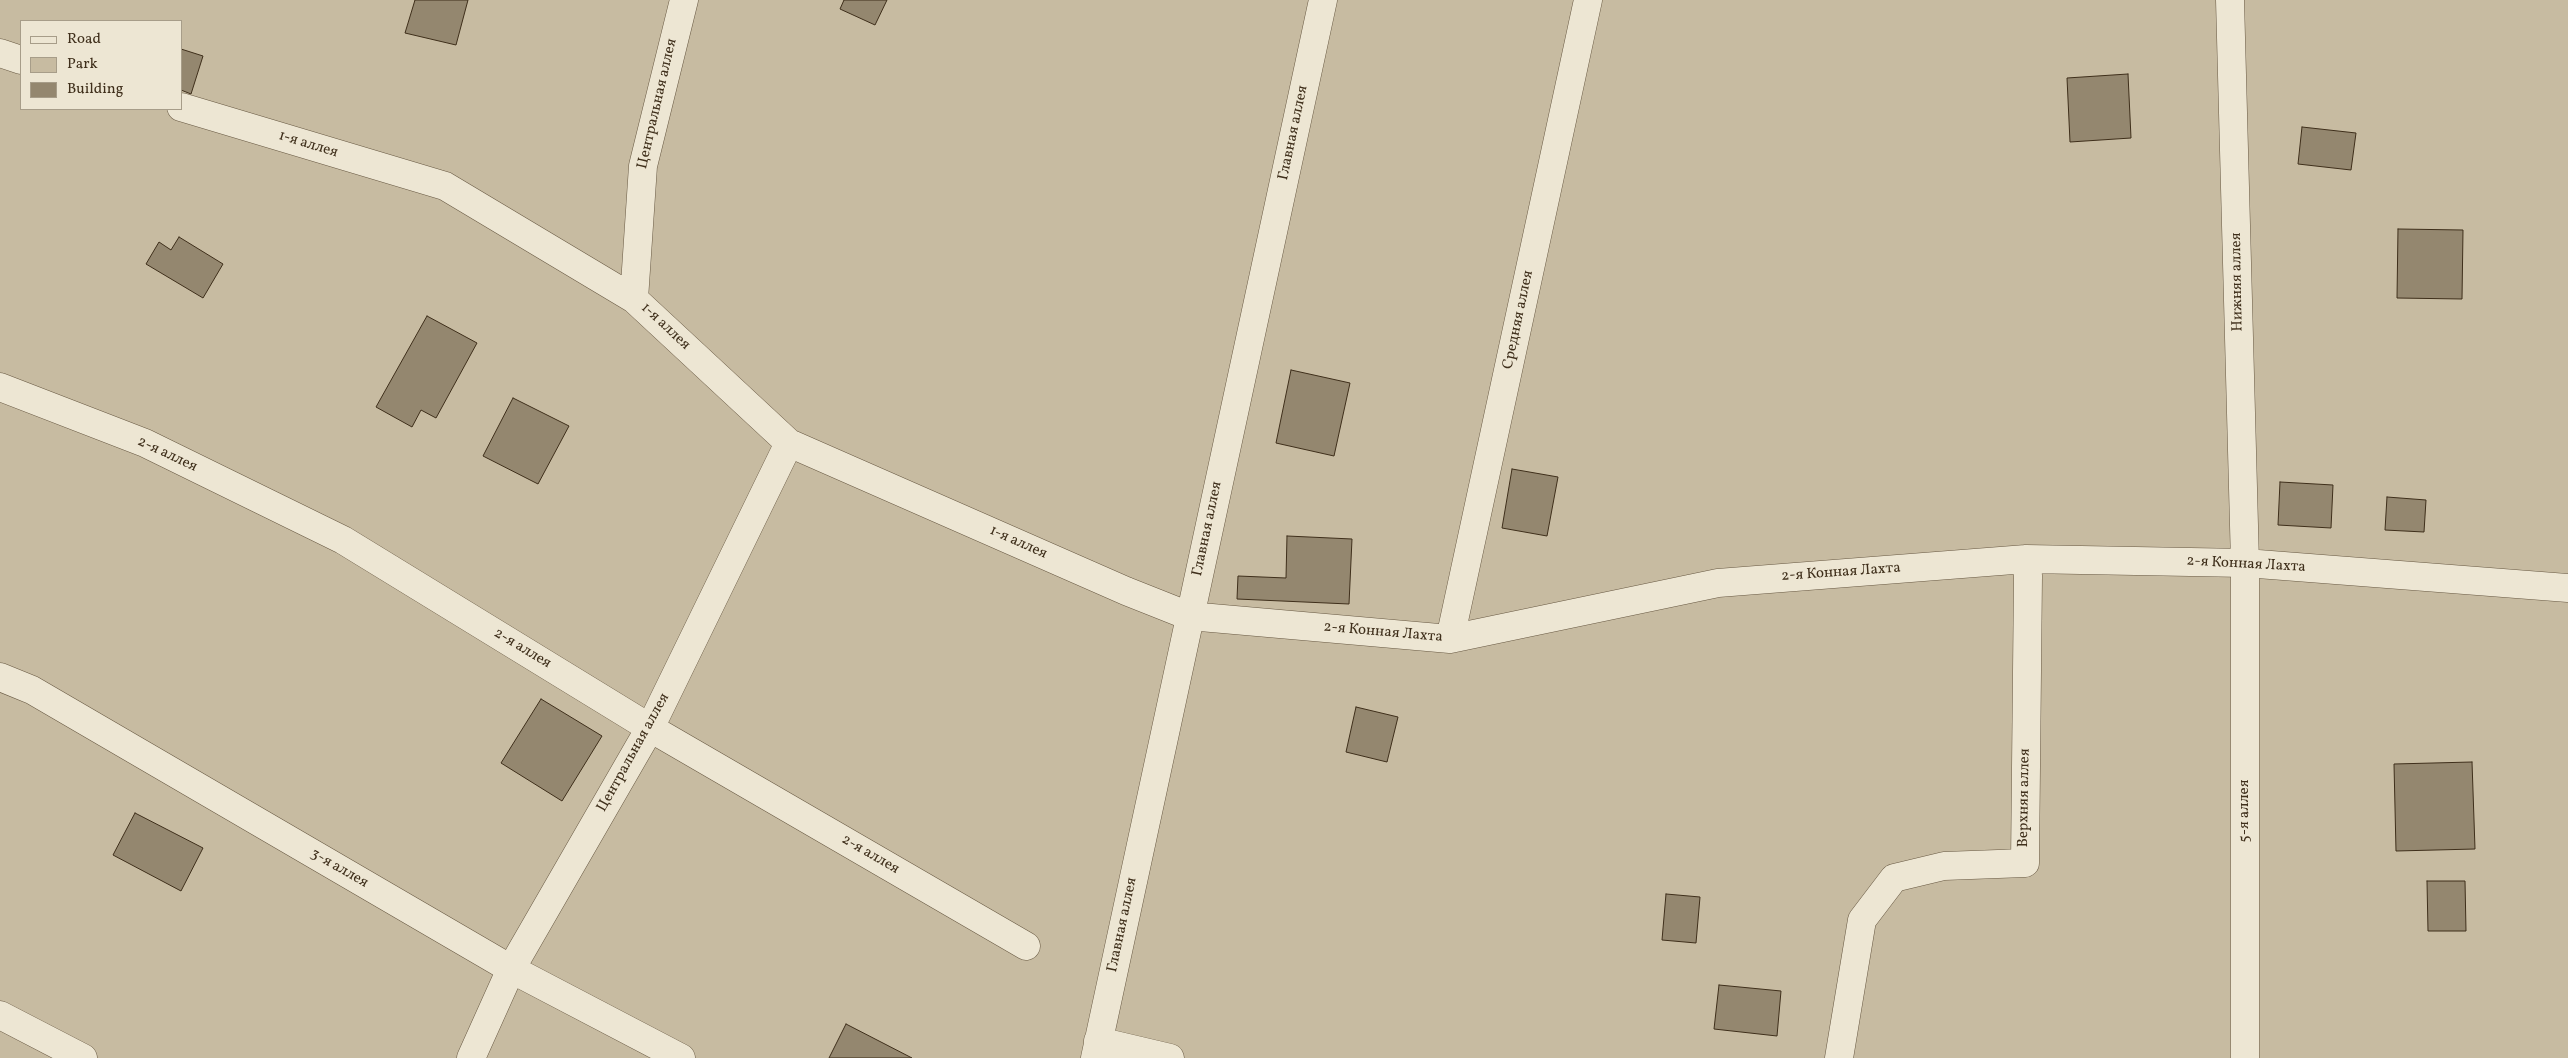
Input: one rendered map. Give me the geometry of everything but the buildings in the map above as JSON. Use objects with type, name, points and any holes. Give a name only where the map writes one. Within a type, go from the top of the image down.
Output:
[{"type":"street","name":"Центральная аллея","points":[[634,299],[643,166],[684,0]]},
{"type":"street","name":"Главная аллея","points":[[1097,1050],[1323,0]]},
{"type":"street","name":"Средняя аллея","points":[[1450,639],[1588,0]]},
{"type":"street","name":"Нижняя аллея","points":[[2230,0],[2245,563]]},
{"type":"street","points":[[0,53],[20,60]]},
{"type":"street","name":"1-я аллея","points":[[182,107],[445,186],[634,299],[789,443],[1126,590]]},
{"type":"street","name":"2-я аллея","points":[[0,387],[145,443],[343,540],[650,728],[1026,946]]},
{"type":"street","name":"Центральная аллея","points":[[471,1058],[511,969],[650,728],[789,443]]},
{"type":"street","name":"2-я Конная Лахта","points":[[1126,590],[1189,616],[1450,639],[1718,583],[2026,559],[2245,563],[2568,588]]},
{"type":"street","name":"Верхняя аллея","points":[[1839,1058],[1862,920],[1894,878],[1944,866],[2025,863],[2028,576],[2026,559]]},
{"type":"street","name":"5-я аллея","points":[[2245,563],[2245,1058]]},
{"type":"street","name":"3-я аллея","points":[[0,678],[32,690],[511,969],[681,1058]]},
{"type":"street","points":[[0,1015],[83,1058]]},
{"type":"street","points":[[1097,1050],[1170,1058]]},
{"type":"green space","points":[[0,0],[2568,0],[2568,1058],[0,1058]]}]
